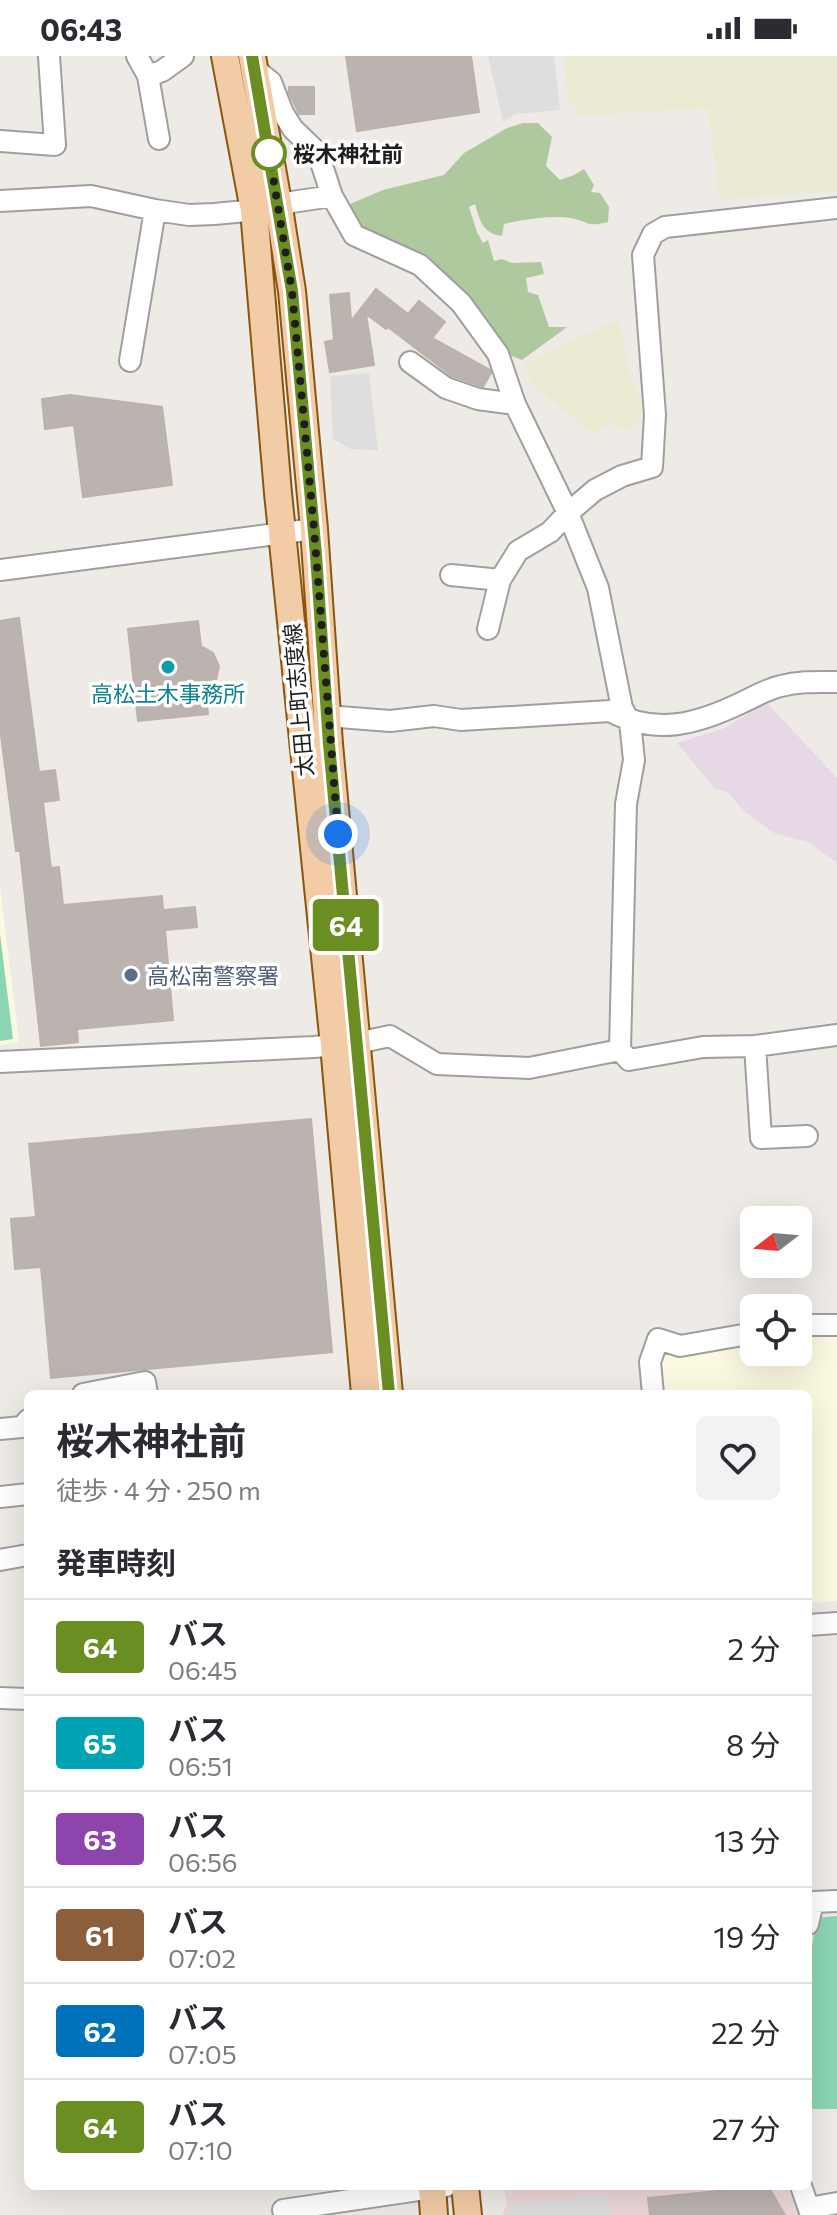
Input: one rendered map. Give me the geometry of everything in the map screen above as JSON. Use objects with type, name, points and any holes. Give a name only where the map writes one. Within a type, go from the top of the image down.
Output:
[{"type":"main road","name":"太田上町志度線","points":[[225,56],[266,209],[292,291],[314,529],[329,744],[365,1390]]},
{"type":"main road","name":"太田上町志度線","points":[[253,62],[266,209],[282,533],[302,746],[346,1044],[389,1390]]},
{"type":"main road","points":[[302,746],[329,744]]},
{"type":"main road","points":[[434,2215],[437,2190]]},
{"type":"main road","points":[[465,2190],[468,2215]]},
{"type":"street","points":[[0,141],[55,145],[49,56]]},
{"type":"street","points":[[137,56],[148,76],[159,139]]},
{"type":"street","points":[[148,76],[162,71],[183,56]]},
{"type":"street","points":[[253,62],[271,82],[293,129],[318,153],[332,196],[354,235],[420,265],[461,303],[498,354],[515,404],[568,513],[598,588],[622,708],[630,722],[634,760],[626,804],[620,1050],[629,1060],[703,1047],[755,1046],[837,1035]]},
{"type":"street","points":[[0,201],[91,196],[189,215],[266,209],[332,196]]},
{"type":"street","points":[[488,629],[500,580],[518,551],[550,532],[595,490],[622,476],[652,467],[655,415],[643,255],[653,234],[665,227],[837,208]]},
{"type":"street","points":[[130,361],[155,210]]},
{"type":"street","points":[[410,362],[446,388],[478,399],[515,404]]},
{"type":"street","points":[[0,570],[314,529]]},
{"type":"street","points":[[451,575],[500,580]]},
{"type":"street","points":[[327,716],[390,721],[434,716],[461,720],[610,711],[630,722],[664,725],[692,723],[719,714],[778,686],[800,682],[837,682]]},
{"type":"street","points":[[0,1062],[346,1044],[390,1036],[437,1064],[529,1068],[620,1050]]},
{"type":"street","points":[[755,1046],[761,1138],[807,1136]]},
{"type":"street","points":[[812,1325],[837,1325]]},
{"type":"street","points":[[653,1390],[650,1362],[658,1339],[680,1346],[740,1335]]},
{"type":"street","points":[[104,1390],[145,1382],[146,1390]]},
{"type":"street","points":[[0,1429],[24,1425]]},
{"type":"street","points":[[0,1497],[24,1494]]},
{"type":"street","points":[[0,1560],[24,1556]]},
{"type":"street","points":[[812,1625],[837,1623]]},
{"type":"street","points":[[0,1698],[24,1699]]},
{"type":"street","points":[[812,1893],[837,1901]]},
{"type":"street","points":[[283,2210],[417,2190]]},
{"type":"street","points":[[802,2190],[810,2212],[837,2203]]},
{"type":"shaded area","points":[[488,56],[554,56],[560,110],[515,114],[503,122]]},
{"type":"shaded area","points":[[369,373],[378,450],[350,449],[333,439],[330,376]]},
{"type":"shaded area","points":[[767,703],[837,778],[837,863],[808,842],[776,834],[746,813],[727,792],[715,789],[677,743],[722,729]]},
{"type":"shaded area","points":[[0,886],[19,1042],[0,1045]]},
{"type":"shaded area","points":[[837,1327],[837,1601],[812,1603],[812,1390],[657,1390],[659,1344],[740,1337],[740,1366],[812,1366],[812,1328]]},
{"type":"shaded area","points":[[505,2190],[789,2190],[799,2215],[502,2215],[507,2204]]},
{"type":"shaded area","points":[[608,2194],[610,2215],[506,2215],[511,2204]]},
{"type":"green space","points":[[564,56],[837,56],[837,191],[720,200],[708,108],[580,116],[568,98]]},
{"type":"green space","points":[[538,123],[552,137],[546,166],[560,180],[584,169],[594,185],[591,192],[600,193],[609,207],[608,222],[601,224],[563,217],[527,220],[504,224],[502,236],[486,229],[475,204],[469,207],[483,243],[488,240],[494,261],[541,262],[544,274],[526,278],[528,292],[538,295],[549,327],[567,327],[522,360],[507,354],[470,301],[356,225],[350,204],[383,190],[444,175],[464,153],[507,128]]},
{"type":"green space","points":[[619,319],[629,369],[648,420],[625,431],[609,423],[593,434],[531,383],[524,364]]},
{"type":"green space","points":[[0,934],[13,1039],[0,1041]]},
{"type":"green space","points":[[837,1916],[837,2109],[812,2109],[812,1947],[816,1918]]},
{"type":"building","points":[[346,56],[471,56],[479,112],[357,131]]},
{"type":"building","points":[[289,87],[314,87],[314,114],[299,114]]},
{"type":"building","points":[[376,289],[408,314],[419,301],[445,322],[432,338],[490,370],[483,387],[452,376],[366,314],[374,365],[330,372],[325,342],[334,340],[330,295],[349,293],[351,321]]},
{"type":"building","points":[[70,395],[162,407],[172,485],[83,497],[74,425],[45,429],[42,399]]},
{"type":"building","points":[[19,618],[39,772],[55,770],[59,800],[43,802],[51,868],[59,867],[63,905],[162,896],[163,910],[195,907],[197,927],[165,930],[173,1020],[77,1029],[78,1042],[41,1046],[20,851],[16,851],[0,728],[0,621]]},
{"type":"building","name":"高松土木事務所","points":[[198,621],[201,646],[213,653],[219,666],[216,680],[205,689],[208,714],[138,721],[128,629]]},
{"type":"building","points":[[311,1119],[332,1352],[51,1378],[41,1267],[15,1269],[11,1219],[36,1217],[29,1144]]},
{"type":"building","points":[[728,2190],[770,2190],[785,2215],[650,2215],[648,2198]]},
{"type":"bus line","name":"64","points":[[252,56],[292,291],[316,555],[329,744],[389,1390]]},
{"type":"place","name":"桜木神社前","points":[[269,153]]},
{"type":"place","name":"高松土木事務所","points":[[168,667]]},
{"type":"place","name":"高松南警察署","points":[[131,975]]},
{"type":"route","points":[[269,153],[292,291],[338,834]]}]
